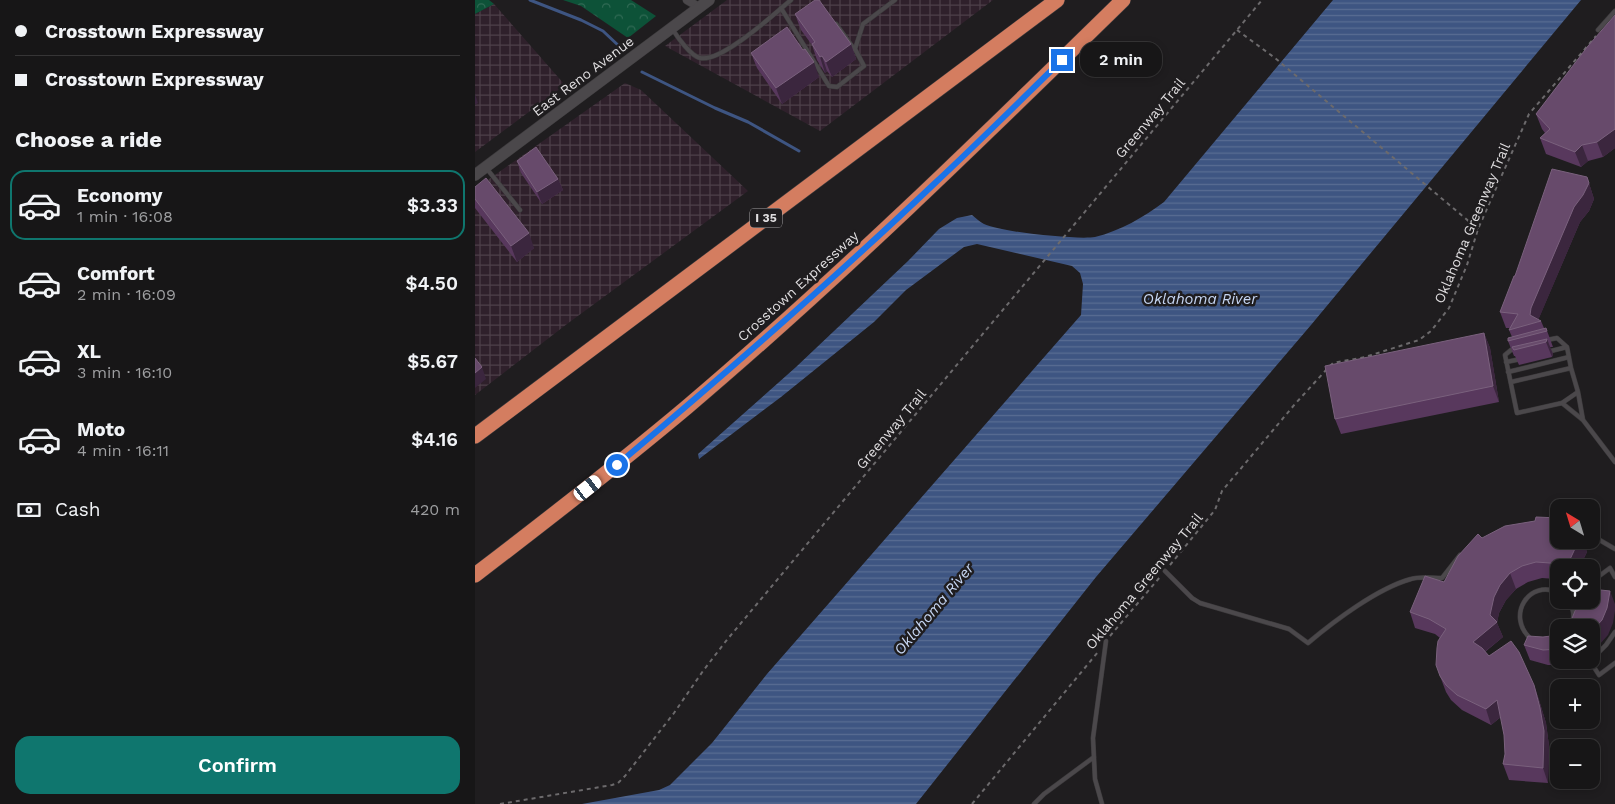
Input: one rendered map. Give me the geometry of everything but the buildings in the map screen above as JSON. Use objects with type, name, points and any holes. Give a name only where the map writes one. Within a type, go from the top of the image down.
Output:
[{"type":"highway","name":"I 35","points":[[475,436],[1057,0]]},
{"type":"highway","name":"Crosstown Expressway","points":[[475,575],[603,476],[761,343],[935,184],[1123,0]]},
{"type":"main road","name":"East Reno Avenue","points":[[475,176],[709,0]]},
{"type":"street","points":[[687,0],[699,7]]},
{"type":"lane","points":[[671,29],[695,56],[711,58],[719,55],[791,0]]},
{"type":"lane","points":[[855,49],[863,24],[895,0]]},
{"type":"lane","points":[[780,9],[829,86],[837,87],[864,66],[855,49],[834,21]]},
{"type":"lane","points":[[1598,30],[1615,11]]},
{"type":"lane","points":[[486,167],[520,210]]},
{"type":"lane","points":[[1539,342],[1557,338],[1567,347],[1583,420]]},
{"type":"lane","points":[[1521,347],[1511,350],[1505,355],[1517,413],[1562,403],[1578,392]]},
{"type":"lane","points":[[1541,354],[1567,347]]},
{"type":"lane","points":[[1508,372],[1569,357]]},
{"type":"lane","points":[[1506,362],[1523,358]]},
{"type":"lane","points":[[1511,382],[1571,368]]},
{"type":"lane","points":[[1562,403],[1583,420],[1615,462]]},
{"type":"lane","points":[[1600,540],[1615,549]]},
{"type":"lane","points":[[1165,571],[1200,604],[1289,629],[1308,642],[1336,619],[1389,588],[1412,578],[1442,578],[1459,556],[1467,550]]},
{"type":"lane","points":[[1600,575],[1615,564]]},
{"type":"lane","points":[[1610,568],[1615,577]]},
{"type":"lane","points":[[1536,642],[1529,638],[1523,630],[1520,622],[1520,612],[1529,596],[1537,592],[1550,591]]},
{"type":"lane","points":[[1600,651],[1615,632]]},
{"type":"lane","points":[[1102,804],[1095,779],[1093,738],[1106,641]]},
{"type":"lane","points":[[1595,669],[1599,675],[1615,663]]},
{"type":"lane","points":[[1034,804],[1044,794],[1094,757]]},
{"type":"path","name":"Greenway Trail","points":[[500,804],[612,785],[618,783],[625,776],[726,642],[1262,0]]},
{"type":"path","points":[[1237,30],[1275,58],[1478,229]]},
{"type":"path","name":"Oklahoma Greenway Trail","points":[[972,804],[1215,510],[1222,491],[1295,404],[1333,363],[1365,357],[1419,340],[1431,331],[1455,297],[1478,229],[1529,114],[1597,36]]},
{"type":"shaded area","points":[[727,0],[993,0],[820,131],[665,46]]},
{"type":"shaded area","points":[[494,4],[565,85],[475,152],[475,14]]},
{"type":"shaded area","points":[[625,83],[641,90],[748,191],[567,324],[475,395],[475,189]]},
{"type":"green space","points":[[475,0],[489,0],[494,4],[475,14]]},
{"type":"green space","points":[[563,0],[631,0],[656,16],[628,38],[581,6]]},
{"type":"water","name":"Oklahoma River","points":[[1333,0],[1581,0],[1311,325],[1096,577],[916,804],[582,804],[659,790],[670,785],[712,743],[767,674],[1081,315],[1083,284],[1080,273],[1072,266],[977,244],[964,247],[906,290],[874,322],[781,397],[699,459],[698,454],[796,367],[939,229],[957,218],[972,215],[984,224],[1006,230],[1039,235],[1086,238],[1114,231],[1156,208],[1164,202]]},
{"type":"waterway","points":[[530,0],[581,20],[603,31],[620,47]]},
{"type":"waterway","points":[[642,72],[748,122],[799,151]]},
{"type":"route","points":[[617,465],[687,407],[832,279],[935,184],[1062,60]]}]
